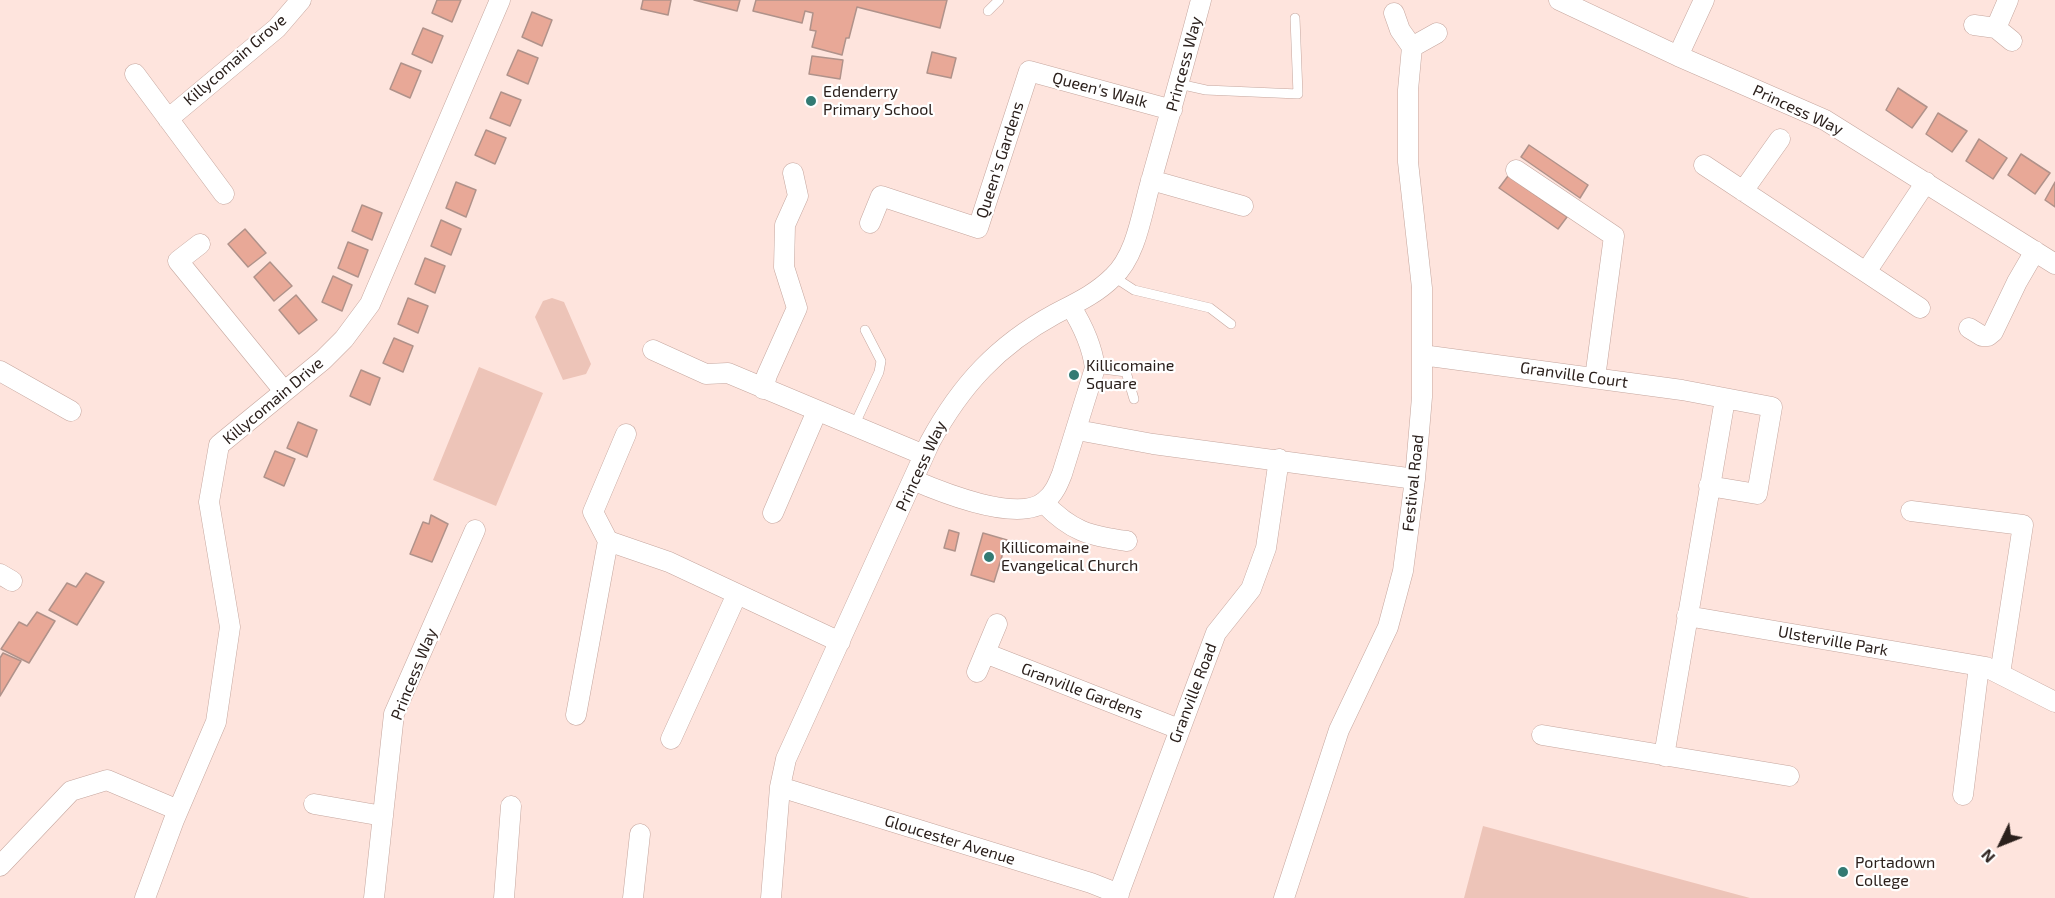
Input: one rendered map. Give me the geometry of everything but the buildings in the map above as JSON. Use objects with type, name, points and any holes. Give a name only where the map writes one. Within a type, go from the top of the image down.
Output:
[{"type":"street","name":"Killycomain Grove","points":[[168,119],[277,28],[301,0]]},
{"type":"street","name":"Killycomain Drive","points":[[146,898],[178,810],[216,722],[230,627],[209,502],[219,445],[330,353],[344,339],[370,304],[500,0]]},
{"type":"street","name":"Princess Way","points":[[771,898],[780,787],[786,759],[924,455],[945,415],[969,382],[990,360],[1015,339],[1056,313],[1085,299],[1114,277],[1129,256],[1172,110],[1201,0]]},
{"type":"street","name":"Princess Way","points":[[1559,0],[1678,56],[1825,120],[2055,264]]},
{"type":"street","points":[[1678,56],[1704,0]]},
{"type":"street","points":[[1996,28],[2008,0]]},
{"type":"street","points":[[1394,13],[1400,30],[1412,46],[1437,33]]},
{"type":"street","points":[[1974,25],[1996,28],[2012,41]]},
{"type":"street","name":"Festival Road","points":[[1284,898],[1339,730],[1388,627],[1403,572],[1415,479],[1422,397],[1422,288],[1408,162],[1408,90],[1412,46]]},
{"type":"street","name":"Queen's Walk","points":[[1029,71],[1172,110]]},
{"type":"street","name":"Queen's Gardens","points":[[870,222],[880,196],[978,228],[1029,71]]},
{"type":"street","name":"Killycomain Grove","points":[[135,74],[224,194]]},
{"type":"street","points":[[1743,191],[1780,139]]},
{"type":"street","points":[[1704,165],[1920,308]]},
{"type":"street","points":[[1516,170],[1614,236],[1595,378]]},
{"type":"street","points":[[763,389],[797,308],[784,267],[785,225],[798,196],[793,173]]},
{"type":"street","points":[[1151,180],[1243,206]]},
{"type":"street","points":[[1866,272],[1926,182]]},
{"type":"street","points":[[200,244],[178,261],[284,391]]},
{"type":"street","points":[[1969,328],[1983,336],[1988,336],[1993,332],[2035,251]]},
{"type":"street","points":[[913,480],[945,494],[1013,510],[1044,503],[1055,490],[1062,474],[1095,368],[1088,341],[1071,307]]},
{"type":"street","points":[[653,350],[706,374],[728,374],[924,455]]},
{"type":"street","name":"Granville Court","points":[[1422,355],[1682,390],[1772,407],[1757,494],[1709,486]]},
{"type":"street","points":[[0,371],[71,411]]},
{"type":"street","points":[[1664,756],[1725,399]]},
{"type":"street","points":[[773,513],[817,411]]},
{"type":"street","points":[[1077,430],[1153,444],[1279,459],[1415,479]]},
{"type":"street","points":[[576,715],[608,541],[593,512],[627,434]]},
{"type":"street","name":"Granville Road","points":[[1118,896],[1216,633],[1251,590],[1266,548],[1279,459]]},
{"type":"street","points":[[1044,503],[1059,518],[1092,536],[1127,541]]},
{"type":"street","points":[[1911,511],[2023,525],[2000,674]]},
{"type":"street","name":"Princess Way","points":[[374,898],[394,714],[475,530]]},
{"type":"street","points":[[608,541],[669,562],[840,642]]},
{"type":"street","points":[[670,739],[737,594]]},
{"type":"street","name":"Ulsterville Park","points":[[1687,616],[1979,666],[2055,702]]},
{"type":"street","points":[[977,672],[997,624]]},
{"type":"street","name":"Granville Gardens","points":[[985,653],[1179,729]]},
{"type":"street","points":[[1963,795],[1979,666]]},
{"type":"street","points":[[1542,735],[1789,776]]},
{"type":"street","points":[[0,866],[71,790],[107,780],[178,810]]},
{"type":"street","name":"Gloucester Avenue","points":[[780,787],[1091,883],[1118,896]]},
{"type":"street","points":[[314,804],[383,816]]},
{"type":"street","points":[[504,898],[511,806]]},
{"type":"street","points":[[633,898],[640,834]]},
{"type":"lane","points":[[988,11],[999,0]]},
{"type":"lane","points":[[1179,84],[1206,90],[1298,94],[1295,18]]},
{"type":"lane","points":[[1114,277],[1134,291],[1210,308],[1231,324]]},
{"type":"lane","points":[[854,426],[879,372],[880,361],[865,330]]},
{"type":"lane","points":[[1095,368],[1125,372],[1134,399]]},
{"type":"shaded area","points":[[552,298],[564,302],[591,364],[586,374],[563,380],[535,317],[543,301]]},
{"type":"shaded area","points":[[479,367],[543,393],[496,506],[433,480]]},
{"type":"shaded area","points":[[1483,826],[1750,898],[1464,898]]},
{"type":"place","name":"Edenderry Primary School","points":[[811,101]]},
{"type":"place","name":"Killicomaine Square","points":[[1074,375]]},
{"type":"place","name":"Killicomaine Evangelical Church","points":[[989,557]]},
{"type":"place","name":"Portadown College","points":[[1843,872]]}]
